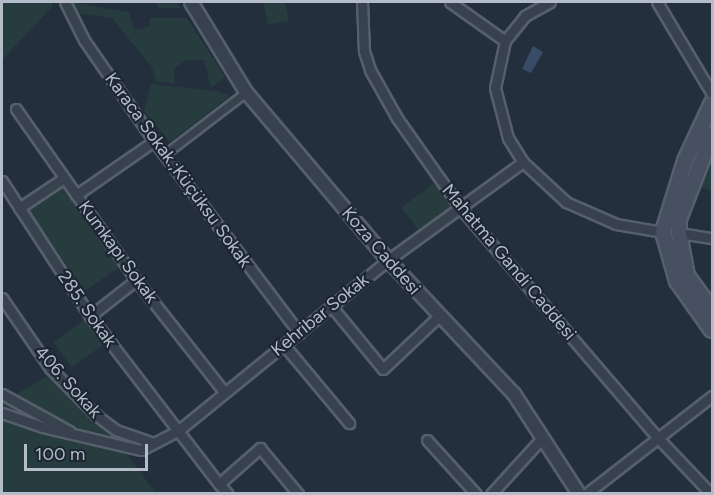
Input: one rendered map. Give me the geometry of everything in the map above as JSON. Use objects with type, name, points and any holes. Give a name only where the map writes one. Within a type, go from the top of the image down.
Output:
[{"type":"main road","points":[[712,103],[685,161],[663,232],[677,281],[712,330]]},
{"type":"main road","points":[[712,134],[679,219],[679,233],[687,276],[712,310]]},
{"type":"street","name":"Karaca Sokak.;Küçüksu Sokak","points":[[65,2],[84,40],[154,141],[299,333]]},
{"type":"street","name":"Koza Caddesi","points":[[190,2],[246,92],[388,260],[514,394],[579,494]]},
{"type":"street","name":"Mahatma Gandi Caddesi","points":[[362,2],[364,51],[370,70],[397,118],[459,207],[657,438],[711,494]]},
{"type":"street","points":[[450,2],[505,41]]},
{"type":"street","points":[[550,2],[525,16],[505,41],[495,88],[508,138],[523,162],[566,202],[616,224],[663,232]]},
{"type":"street","points":[[657,2],[712,94]]},
{"type":"street","points":[[165,154],[246,92]]},
{"type":"street","name":"Kumkapı Sokak","points":[[16,109],[136,280],[224,392]]},
{"type":"street","points":[[76,195],[154,141]]},
{"type":"street","name":"Kehribar Sokak","points":[[74,433],[141,450],[179,430],[388,260],[523,162]]},
{"type":"street","points":[[19,208],[64,178]]},
{"type":"street","name":"285. Sokak","points":[[2,181],[90,316],[228,494]]},
{"type":"street","points":[[679,233],[712,238]]},
{"type":"street","points":[[90,316],[136,280]]},
{"type":"street","name":"406. Sokak","points":[[2,298],[50,368],[96,415],[116,430],[153,443]]},
{"type":"street","points":[[332,307],[383,369],[439,316]]},
{"type":"street","points":[[284,345],[349,423]]},
{"type":"street","points":[[2,394],[74,433]]},
{"type":"street","points":[[586,494],[712,396]]},
{"type":"street","points":[[2,413],[74,433]]},
{"type":"street","points":[[491,494],[543,437]]},
{"type":"street","points":[[427,440],[476,494]]},
{"type":"street","points":[[219,484],[260,448],[298,494]]},
{"type":"green space","points":[[2,2],[52,2],[52,7],[2,60]]},
{"type":"green space","points":[[69,2],[129,12],[134,29],[140,30],[150,26],[150,18],[187,18],[225,77],[211,88],[204,60],[187,60],[174,68],[175,84],[156,81],[152,67],[112,18],[81,14]]},
{"type":"green space","points":[[157,2],[176,2],[181,8],[158,8]]},
{"type":"green space","points":[[263,2],[285,2],[289,21],[268,25]]},
{"type":"green space","points":[[151,84],[217,91],[230,96],[170,142],[144,111]]},
{"type":"green space","points":[[701,159],[712,161],[712,191],[692,184]]},
{"type":"green space","points":[[439,179],[459,206],[422,234],[401,207]]},
{"type":"green space","points":[[62,185],[119,267],[85,291],[28,209]]},
{"type":"green space","points":[[90,316],[108,341],[72,368],[54,342]]},
{"type":"green space","points":[[49,375],[104,425],[134,443],[132,448],[71,427],[17,394]]},
{"type":"green space","points":[[2,394],[74,433],[122,448],[156,493],[2,494]]},
{"type":"water","points":[[533,46],[543,52],[531,73],[522,69]]}]
